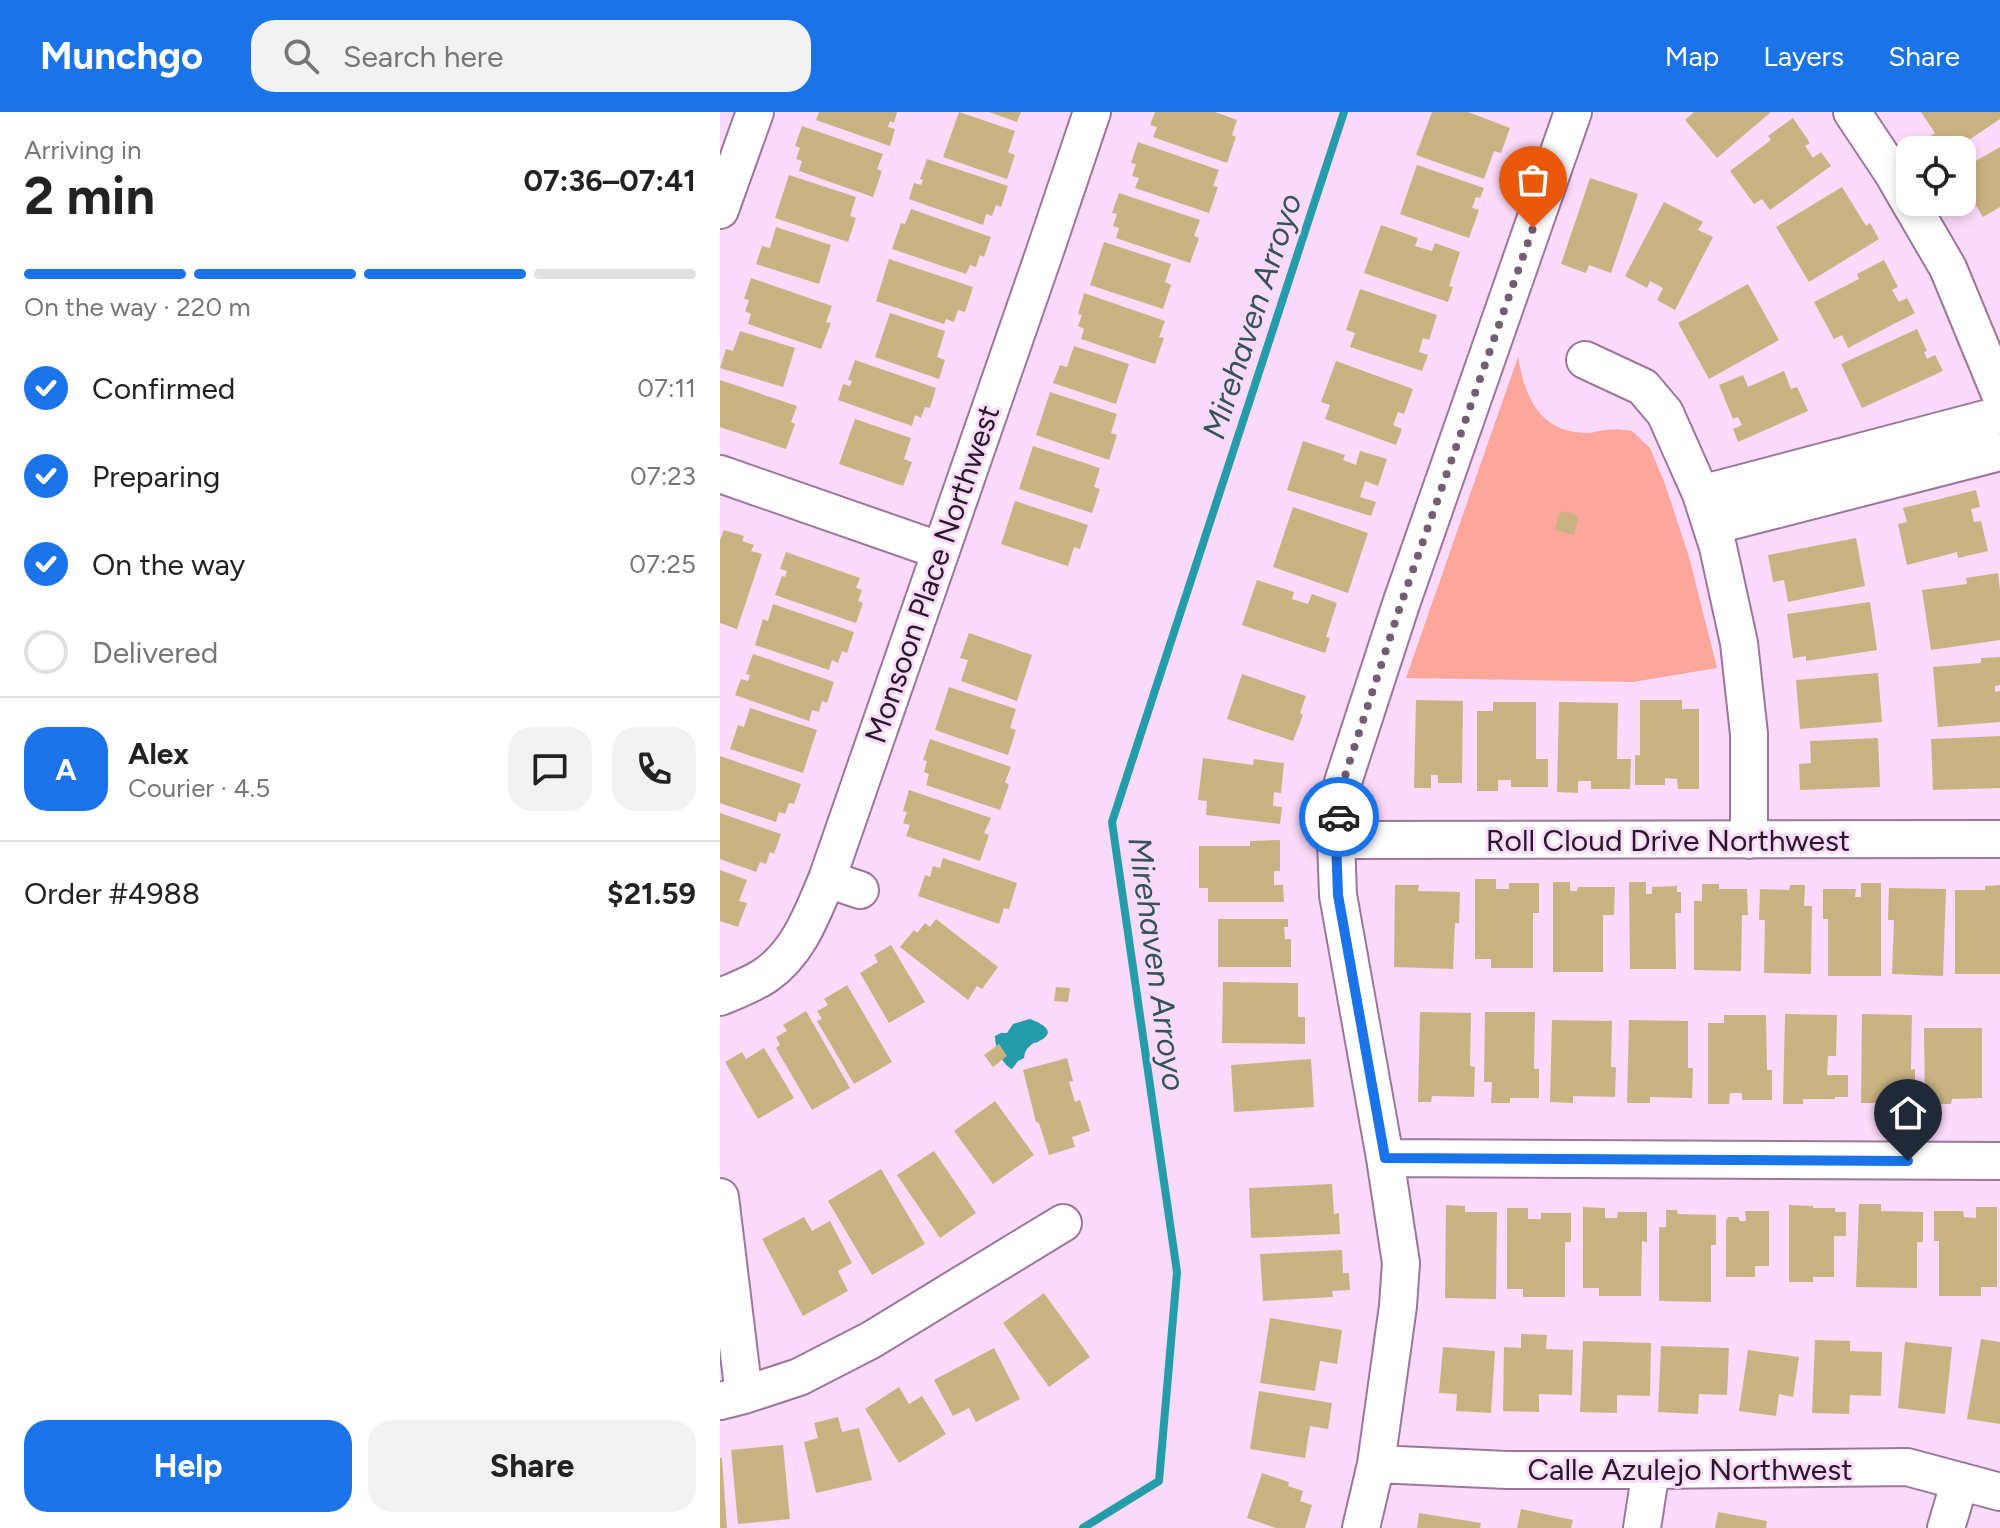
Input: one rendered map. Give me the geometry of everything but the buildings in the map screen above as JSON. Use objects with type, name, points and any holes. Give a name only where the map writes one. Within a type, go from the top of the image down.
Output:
[{"type":"street","points":[[724,189],[755,112]]},
{"type":"street","name":"Monsoon Place Northwest","points":[[720,997],[766,975],[788,955],[843,884],[941,551],[1092,112]]},
{"type":"street","points":[[1361,1528],[1376,1464],[1401,1263],[1338,895],[1336,840],[1343,782],[1401,604],[1573,112]]},
{"type":"street","points":[[1852,112],[1892,172],[1948,268],[2000,394]]},
{"type":"street","points":[[1585,360],[1643,387],[1665,413],[1706,510],[1718,547],[1742,674],[1749,734],[1749,840]]},
{"type":"street","points":[[1706,510],[2000,415]]},
{"type":"street","points":[[1706,510],[2000,452]]},
{"type":"street","points":[[720,474],[941,551]]},
{"type":"street","name":"Roll Cloud Drive Northwest","points":[[1336,840],[2000,839]]},
{"type":"street","points":[[1385,1158],[2000,1161]]},
{"type":"street","points":[[720,1197],[732,1398],[799,1377],[871,1340],[1063,1223]]},
{"type":"street","name":"Calle Azulejo Northwest","points":[[1376,1464],[1507,1470],[1907,1467],[2000,1492]]},
{"type":"street","points":[[1642,1528],[1651,1470]]},
{"type":"street","points":[[1946,1528],[1960,1481]]},
{"type":"shaded area","points":[[1518,357],[1525,386],[1547,420],[1571,431],[1632,431],[1650,448],[1689,557],[1717,668],[1633,682],[1406,678]]},
{"type":"water","points":[[1030,1019],[1045,1027],[1048,1033],[1028,1047],[1024,1058],[1012,1069],[1000,1055],[995,1036],[1007,1033],[1013,1024]]},
{"type":"waterway","name":"Mirehaven Arroyo","points":[[1083,1528],[1159,1481],[1177,1272],[1112,822],[1344,112]]},
{"type":"way so far","points":[[1339,817],[1343,782],[1401,604],[1533,228]]},
{"type":"route","points":[[1339,817],[1336,840],[1338,895],[1385,1158],[1908,1161]]}]
